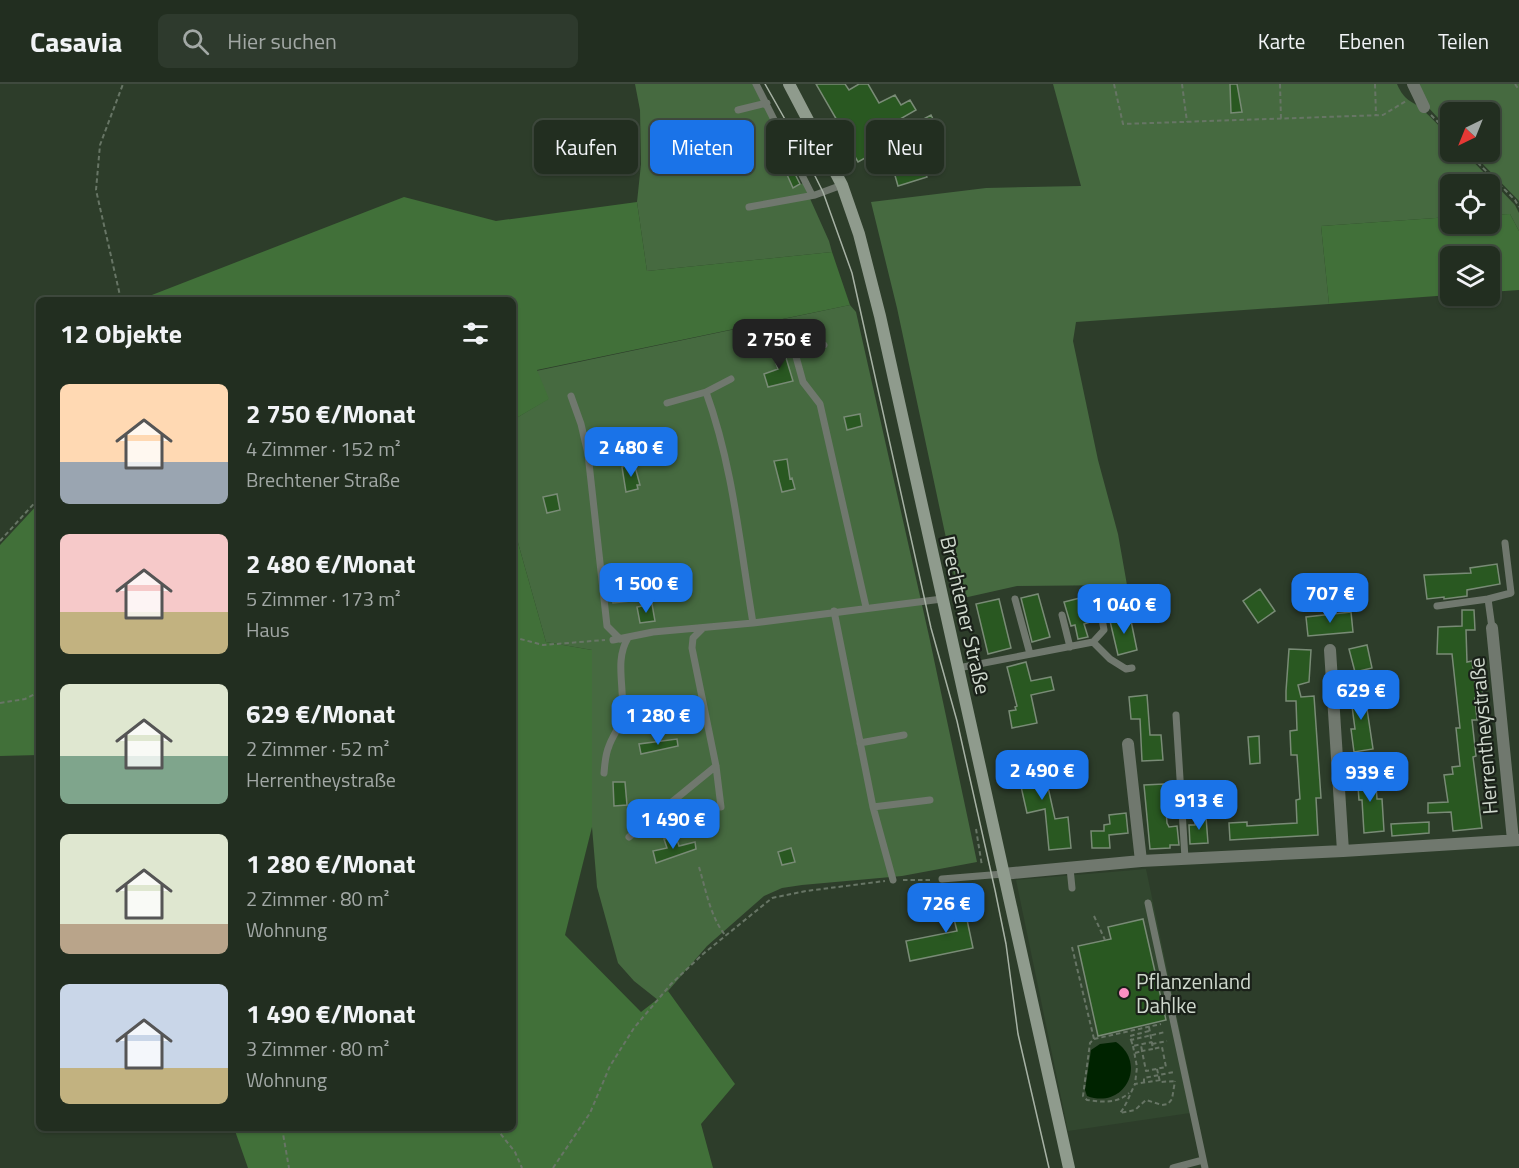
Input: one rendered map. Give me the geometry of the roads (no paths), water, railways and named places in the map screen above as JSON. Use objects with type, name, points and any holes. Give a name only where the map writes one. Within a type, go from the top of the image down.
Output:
[{"type":"main road","name":"Brechtener Straße","points":[[789,84],[808,120]]},
{"type":"main road","name":"Brechtener Straße","points":[[837,174],[859,234],[880,316],[1069,1168]]},
{"type":"street","points":[[1415,90],[1424,107]]},
{"type":"street","name":"Herrentheystraße","points":[[1003,874],[1185,858],[1516,840],[1492,628]]},
{"type":"street","points":[[1330,650],[1343,851]]},
{"type":"street","points":[[1128,744],[1141,861]]},
{"type":"lane","points":[[756,84],[775,120]]},
{"type":"lane","points":[[738,110],[767,103]]},
{"type":"lane","points":[[802,174],[812,195]]},
{"type":"lane","points":[[749,207],[812,195],[842,184]]},
{"type":"lane","points":[[824,345],[795,353],[803,382],[820,404],[866,608]]},
{"type":"lane","points":[[667,403],[706,392],[731,379]]},
{"type":"lane","points":[[706,392],[720,428],[729,470],[753,623]]},
{"type":"lane","points":[[571,396],[588,454],[608,626],[621,639],[621,721],[609,744],[604,773]]},
{"type":"lane","points":[[1437,606],[1488,599],[1511,593],[1505,543]]},
{"type":"lane","points":[[621,639],[653,632],[753,623],[942,599]]},
{"type":"lane","points":[[1015,599],[1030,654]]},
{"type":"lane","points":[[1488,599],[1492,628]]},
{"type":"lane","points":[[834,612],[873,807],[893,880]]},
{"type":"lane","points":[[1062,615],[1070,647]]},
{"type":"lane","points":[[958,668],[1093,642],[1104,630],[1102,619],[1104,615]]},
{"type":"lane","points":[[703,628],[693,638],[692,648],[716,766],[721,807]]},
{"type":"lane","points":[[1093,642],[1110,659],[1126,669],[1132,668]]},
{"type":"lane","points":[[1176,715],[1185,858]]},
{"type":"lane","points":[[860,743],[904,735]]},
{"type":"lane","points":[[629,837],[716,766]]},
{"type":"lane","points":[[873,807],[930,800]]},
{"type":"lane","points":[[1070,868],[1072,888]]},
{"type":"lane","points":[[942,879],[1003,874]]},
{"type":"lane","points":[[1148,903],[1205,1168]]},
{"type":"lane","points":[[1173,1168],[1203,1160]]},
{"type":"tram line","points":[[765,84],[823,192],[852,273],[931,628],[957,721],[995,890],[1006,944],[1018,1034],[1049,1168]]},
{"type":"place","name":"Pflanzenland Dahlke","points":[[1124,993]]}]
